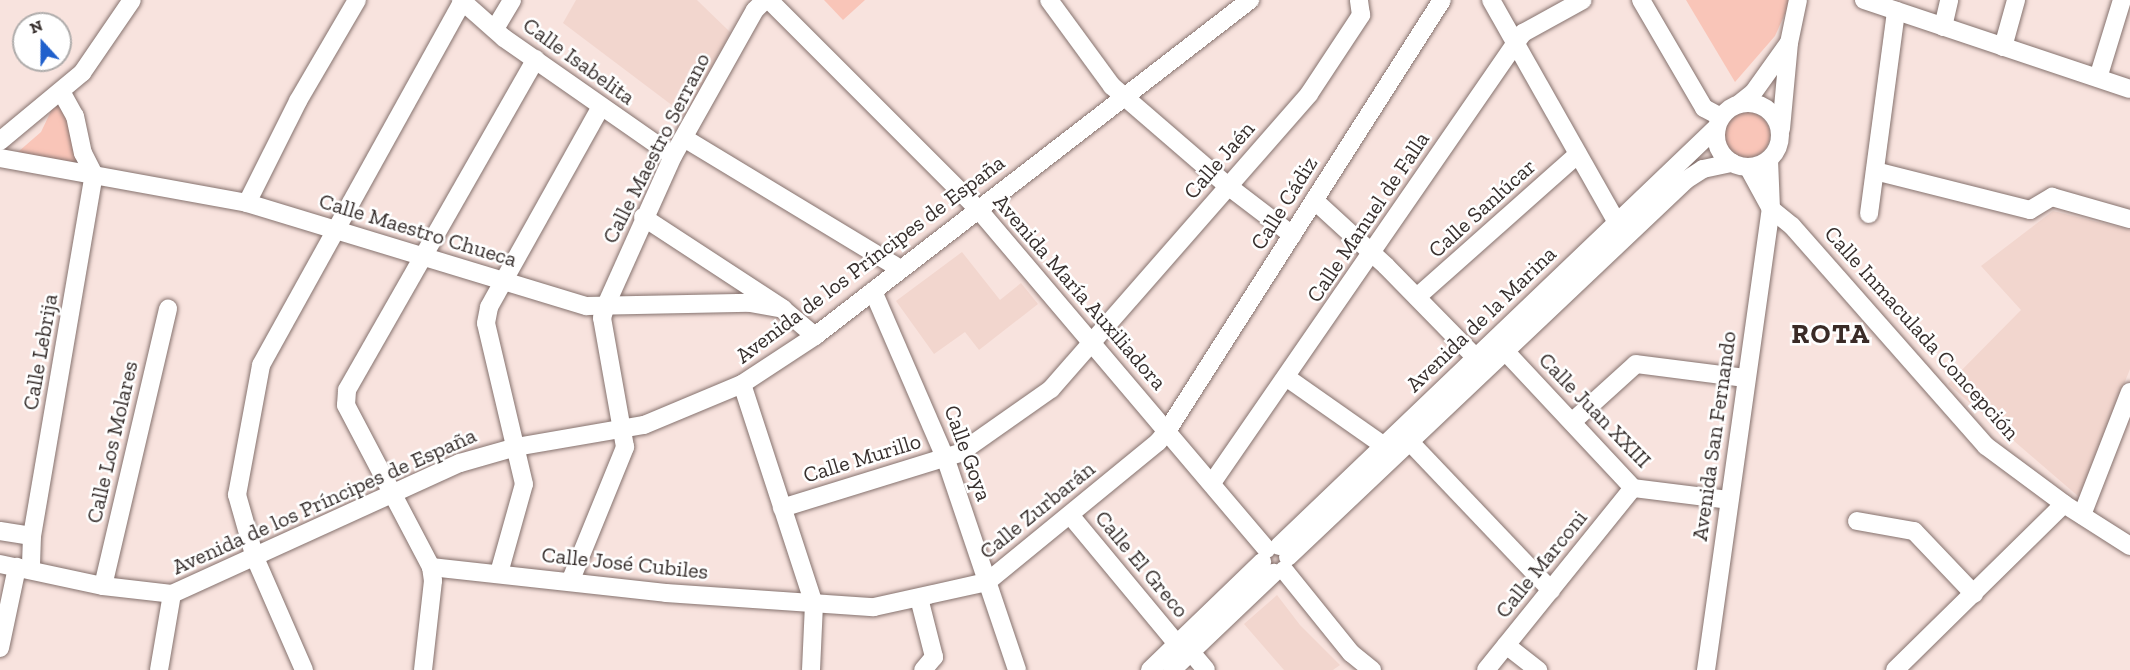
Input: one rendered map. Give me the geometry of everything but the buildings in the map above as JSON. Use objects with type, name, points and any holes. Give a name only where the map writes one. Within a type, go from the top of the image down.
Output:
[{"type":"street","points":[[0,141],[62,93],[82,73],[132,0]]},
{"type":"street","points":[[247,203],[298,101],[357,0]]},
{"type":"street","points":[[496,27],[512,0]]},
{"type":"street","name":"Calle Maestro Serrano","points":[[570,582],[625,447],[603,318],[606,305],[643,217],[673,156],[755,10],[767,0]]},
{"type":"street","name":"Avenida María Auxiliadora","points":[[767,0],[978,209],[1092,340],[1352,653],[1372,670]]},
{"type":"street","points":[[1049,0],[1112,86],[1228,186],[1292,235]]},
{"type":"street","name":"Avenida de los Príncipes de España","points":[[16,567],[103,586],[172,594],[460,463],[516,447],[623,430],[742,384],[815,336],[1250,0]]},
{"type":"street","name":"Calle Jaén","points":[[1092,340],[1309,94],[1361,15],[1359,0]]},
{"type":"street","name":"Calle Cádiz","points":[[1167,431],[1442,0]]},
{"type":"street","points":[[1491,0],[1616,221]]},
{"type":"street","name":"Calle Manuel de Falla","points":[[1212,483],[1523,33],[1583,0]]},
{"type":"street","points":[[1641,0],[1704,108],[1719,122]]},
{"type":"street","points":[[1740,165],[1769,160],[1780,142],[1789,43],[1798,0]]},
{"type":"street","points":[[1864,0],[2130,89]]},
{"type":"street","points":[[1943,27],[1949,0]]},
{"type":"street","points":[[2002,47],[2016,0]]},
{"type":"street","points":[[2098,78],[2122,0]]},
{"type":"street","points":[[304,670],[255,558],[237,495],[261,365],[461,1]]},
{"type":"street","name":"Calle Isabelita","points":[[461,1],[496,27],[504,38],[673,156]]},
{"type":"street","points":[[1869,214],[1896,11]]},
{"type":"street","points":[[1771,208],[1740,165],[1718,147],[1719,122],[1753,93],[1789,43]]},
{"type":"street","points":[[423,670],[433,581],[431,567],[346,405],[346,390],[536,59]]},
{"type":"street","points":[[62,93],[75,116],[83,153],[94,175]]},
{"type":"street","points":[[1740,103],[1762,105],[1771,112],[1781,131]]},
{"type":"street","points":[[499,573],[524,484],[486,323],[500,282],[601,107]]},
{"type":"street","name":"Avenida de la Marina","points":[[1150,670],[1184,648],[1275,560],[1384,446],[1719,122]]},
{"type":"street","points":[[684,138],[900,269]]},
{"type":"street","name":"Calle Sanlúcar","points":[[1417,297],[1578,154]]},
{"type":"street","name":"Calle Maestro Chueca","points":[[0,158],[247,203],[500,282],[587,306],[750,303],[783,309],[815,336]]},
{"type":"street","name":"Avenida San Fernando","points":[[1706,670],[1771,208],[1769,160]]},
{"type":"street","name":"Avenida de la Marina","points":[[1275,560],[1409,441],[1686,180],[1703,169],[1740,165]]},
{"type":"street","points":[[1875,171],[2030,210],[2052,197],[2130,219]]},
{"type":"street","name":"Calle Lebrija","points":[[0,648],[16,567],[32,536],[94,175]]},
{"type":"street","points":[[1314,200],[1417,297],[1476,358]]},
{"type":"street","name":"Calle Inmaculada Concepción","points":[[1771,208],[1792,226],[1986,446],[2064,504],[2130,546]]},
{"type":"street","points":[[643,217],[769,296],[783,309]]},
{"type":"street","name":"Calle Goya","points":[[873,291],[945,457],[1017,670]]},
{"type":"street","name":"Calle Los Molares","points":[[103,586],[168,309]]},
{"type":"street","name":"Calle Murillo","points":[[782,508],[960,453],[1051,389],[1092,340]]},
{"type":"street","name":"Calle Juan XXIII","points":[[1505,351],[1634,488],[1729,500]]},
{"type":"street","points":[[1572,422],[1636,364],[1746,378]]},
{"type":"street","points":[[1286,377],[1384,446]]},
{"type":"street","points":[[742,384],[814,604],[811,670]]},
{"type":"street","points":[[2082,515],[2130,392]]},
{"type":"street","name":"Calle Zurbarán","points":[[814,604],[874,607],[987,582],[1070,515],[1167,431]]},
{"type":"street","points":[[1409,441],[1551,590]]},
{"type":"street","name":"Calle Marconi","points":[[1486,670],[1634,488]]},
{"type":"street","points":[[1895,670],[2064,504]]},
{"type":"street","name":"Calle El Greco","points":[[1070,515],[1184,648],[1206,670]]},
{"type":"street","points":[[1857,521],[1914,531],[1974,594]]},
{"type":"street","points":[[0,531],[32,536]]},
{"type":"street","name":"Calle José Cubiles","points":[[431,567],[814,604]]},
{"type":"street","points":[[159,670],[172,594]]},
{"type":"street","points":[[918,598],[934,657],[923,670]]},
{"type":"street","points":[[1506,645],[1538,670]]},
{"type":"street","name":"Avenida de la Marina","points":[[1172,670],[1184,648]]},
{"type":"shaded area","points":[[576,0],[697,0],[731,33],[685,115],[563,23]]},
{"type":"shaded area","points":[[824,0],[865,0],[843,20]]},
{"type":"shaded area","points":[[1686,0],[1791,0],[1775,36],[1735,82]]},
{"type":"shaded area","points":[[64,100],[83,168],[11,158],[41,132],[52,109]]},
{"type":"shaded area","points":[[1747,112],[1763,119],[1770,135],[1763,151],[1747,158],[1731,151],[1724,135],[1731,119]]},
{"type":"shaded area","points":[[2053,211],[2130,230],[2130,369],[2079,497],[1948,384],[2021,310],[1981,266]]},
{"type":"shaded area","points":[[962,252],[1000,300],[1021,283],[1038,304],[979,350],[965,332],[934,354],[896,301]]},
{"type":"shaded area","points":[[1277,595],[1300,625],[1340,665],[1333,670],[1284,670],[1244,624]]},
{"type":"district","name":"ROTA","points":[[1831,334]]}]
